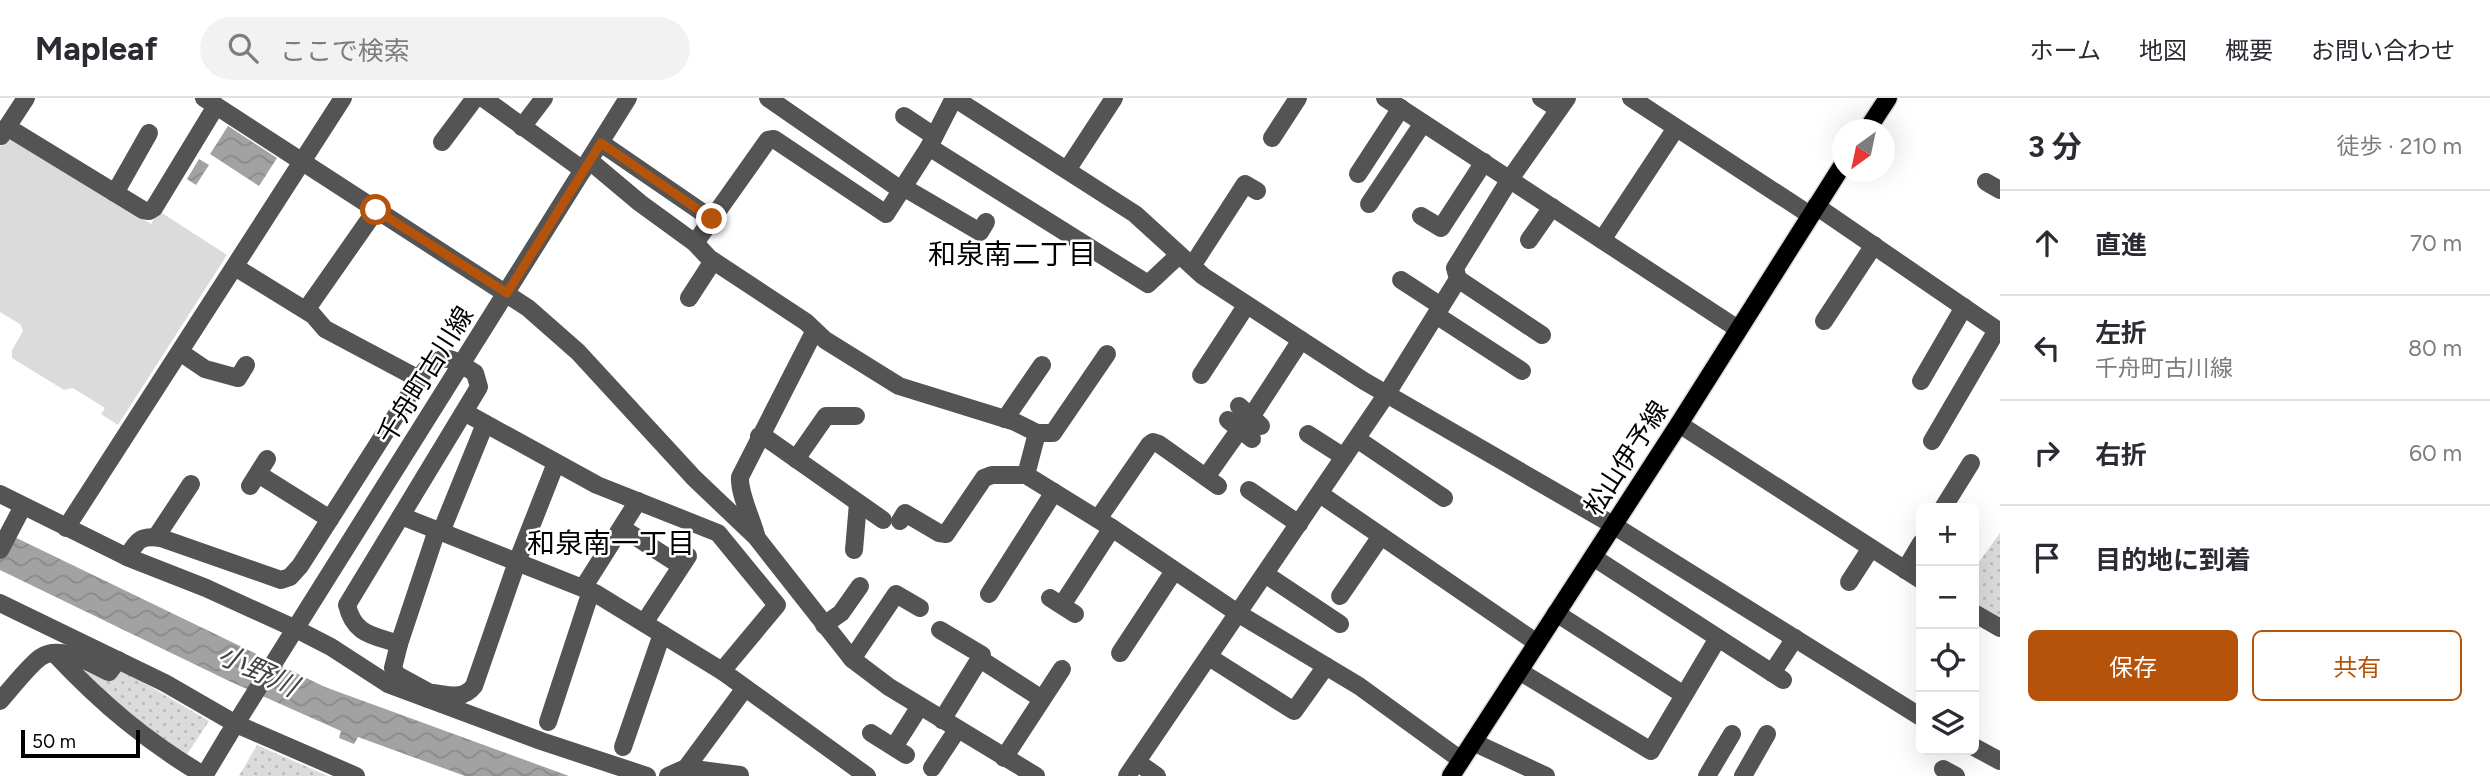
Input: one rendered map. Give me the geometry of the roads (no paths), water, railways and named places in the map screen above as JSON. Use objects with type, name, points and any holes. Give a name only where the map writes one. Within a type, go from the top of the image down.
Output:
[{"type":"main road","points":[[1874,119],[1888,98]]},
{"type":"main road","name":"松山伊予線","points":[[1451,776],[1832,182]]},
{"type":"street","points":[[26,98],[3,132],[149,211],[155,208],[210,102],[507,293],[578,352],[694,478],[761,544],[852,659],[920,706],[1036,776]]},
{"type":"street","points":[[66,528],[343,98]]},
{"type":"street","points":[[442,142],[475,98]]},
{"type":"street","points":[[483,98],[522,127],[587,166],[640,203],[695,243],[713,261],[806,322],[814,332],[899,386],[1005,419],[1037,433],[1053,433],[1107,354]]},
{"type":"street","points":[[522,127],[544,98]]},
{"type":"street","name":"千舟町古川線","points":[[204,776],[628,98]]},
{"type":"street","points":[[768,98],[902,189],[980,232],[986,222]]},
{"type":"street","points":[[695,243],[768,139],[774,139],[886,214],[932,142],[954,98],[1135,214],[1186,261],[1246,306],[1386,395],[1613,525],[1916,713]]},
{"type":"street","points":[[1067,170],[1114,98]]},
{"type":"street","points":[[1282,133],[1298,98]]},
{"type":"street","points":[[1385,98],[1738,329]]},
{"type":"street","points":[[1541,98],[1563,104],[1510,179],[1455,268],[1458,279],[1542,335]]},
{"type":"street","points":[[1630,98],[1874,246],[1998,331],[1932,441]]},
{"type":"street","points":[[1358,174],[1401,108]]},
{"type":"street","points":[[774,139],[791,114]]},
{"type":"street","points":[[904,116],[932,142],[1148,284],[1186,261],[1245,184],[1257,191]]},
{"type":"street","points":[[1369,204],[1423,122]]},
{"type":"street","points":[[1602,240],[1676,128]]},
{"type":"street","points":[[115,193],[149,133]]},
{"type":"street","points":[[601,143],[712,219]]},
{"type":"street","points":[[1421,216],[1441,228],[1484,162]]},
{"type":"street","points":[[1529,240],[1552,207]]},
{"type":"street","points":[[306,310],[376,210]]},
{"type":"street","points":[[1824,321],[1874,246]]},
{"type":"street","points":[[689,298],[713,261]]},
{"type":"street","points":[[235,267],[306,310],[325,330],[419,379]]},
{"type":"street","points":[[1157,776],[1132,769],[1357,439],[1458,279]]},
{"type":"street","points":[[1412,281],[1439,311],[1522,371]]},
{"type":"street","points":[[1201,375],[1246,306]]},
{"type":"street","points":[[1921,381],[1965,307]]},
{"type":"street","points":[[761,544],[739,486],[743,468],[814,332]]},
{"type":"street","points":[[1062,606],[1149,445],[1153,442],[1159,444],[1212,482],[1245,423],[1300,340]]},
{"type":"street","points":[[180,352],[205,369],[238,378],[246,365]]},
{"type":"street","points":[[127,557],[139,540],[149,536],[281,580],[290,577],[419,379],[435,359],[449,358],[475,373],[479,387],[466,413],[347,605],[355,625],[362,632],[399,644]]},
{"type":"street","points":[[1005,419],[1042,365]]},
{"type":"street","points":[[466,413],[597,485],[718,533],[777,605],[722,671]]},
{"type":"street","points":[[796,459],[826,416],[856,416]]},
{"type":"street","points":[[485,424],[439,531],[393,668],[397,675],[429,696],[458,696],[467,694],[474,686],[517,562],[556,463]]},
{"type":"street","points":[[1679,424],[1916,577]]},
{"type":"street","points":[[1026,475],[1037,433]]},
{"type":"street","points":[[1308,434],[1345,457]]},
{"type":"street","points":[[759,436],[769,440],[858,503],[892,521],[905,513],[939,533],[946,534],[984,478],[992,475],[1026,475],[1105,524],[1238,614],[1359,686],[1461,760]]},
{"type":"street","points":[[1357,439],[1444,498]]},
{"type":"street","points":[[1949,503],[1962,491],[1971,463]]},
{"type":"street","points":[[258,473],[330,519]]},
{"type":"street","points":[[156,537],[191,484]]},
{"type":"street","points":[[1249,490],[1299,524]]},
{"type":"street","points":[[989,594],[1054,492]]},
{"type":"street","points":[[1320,494],[1537,643]]},
{"type":"street","points":[[0,495],[20,512],[66,528],[127,557],[206,588],[292,637],[331,647],[388,684],[429,696],[541,741],[647,776]]},
{"type":"street","points":[[548,722],[587,589],[638,501]]},
{"type":"street","points":[[854,550],[858,503]]},
{"type":"street","points":[[0,550],[20,512]]},
{"type":"street","points":[[401,516],[587,589],[722,671],[867,776]]},
{"type":"street","points":[[622,528],[684,561],[644,623]]},
{"type":"street","points":[[1340,596],[1381,536]]},
{"type":"street","points":[[723,541],[761,544]]},
{"type":"street","points":[[1849,582],[1871,548]]},
{"type":"street","points":[[1905,570],[1916,551]]},
{"type":"street","points":[[1592,557],[1778,677],[1795,638]]},
{"type":"street","points":[[1120,653],[1174,571]]},
{"type":"street","points":[[1265,574],[1340,624]]},
{"type":"street","points":[[824,625],[841,613],[860,586]]},
{"type":"street","points":[[852,659],[896,594],[920,608]]},
{"type":"street","points":[[0,603],[165,683],[236,725],[356,776]]},
{"type":"street","points":[[1556,613],[1684,695]]},
{"type":"street","points":[[1979,619],[2000,628]]},
{"type":"street","points":[[932,768],[982,655],[940,630]]},
{"type":"street","points":[[623,747],[662,634]]},
{"type":"street","points":[[1518,671],[1651,751],[1718,638]]},
{"type":"street","points":[[0,701],[41,657],[55,654],[72,656],[108,672],[118,660]]},
{"type":"street","points":[[55,654],[175,769],[204,776]]},
{"type":"street","points":[[1209,657],[1294,711],[1326,666]]},
{"type":"street","points":[[980,659],[1042,699]]},
{"type":"street","points":[[1004,758],[1062,669]]},
{"type":"street","points":[[692,772],[745,688]]},
{"type":"street","points":[[871,733],[900,751],[920,706]]},
{"type":"street","points":[[1707,776],[1723,760],[1732,734]]},
{"type":"street","points":[[1473,742],[1545,776]]},
{"type":"street","points":[[1743,776],[1766,745]]},
{"type":"street","points":[[1979,750],[2000,761]]},
{"type":"street","points":[[668,776],[692,772],[740,775]]},
{"type":"water","points":[[228,126],[277,158],[259,186],[210,154]]},
{"type":"water","points":[[199,159],[209,165],[196,185],[187,179]]},
{"type":"water","name":"小野川","points":[[0,530],[325,687],[569,776],[465,776],[358,737],[354,744],[339,738],[341,731],[229,681],[0,570]]},
{"type":"district","name":"和泉南二丁目","points":[[1012,254]]},
{"type":"district","name":"和泉南一丁目","points":[[611,543]]}]
